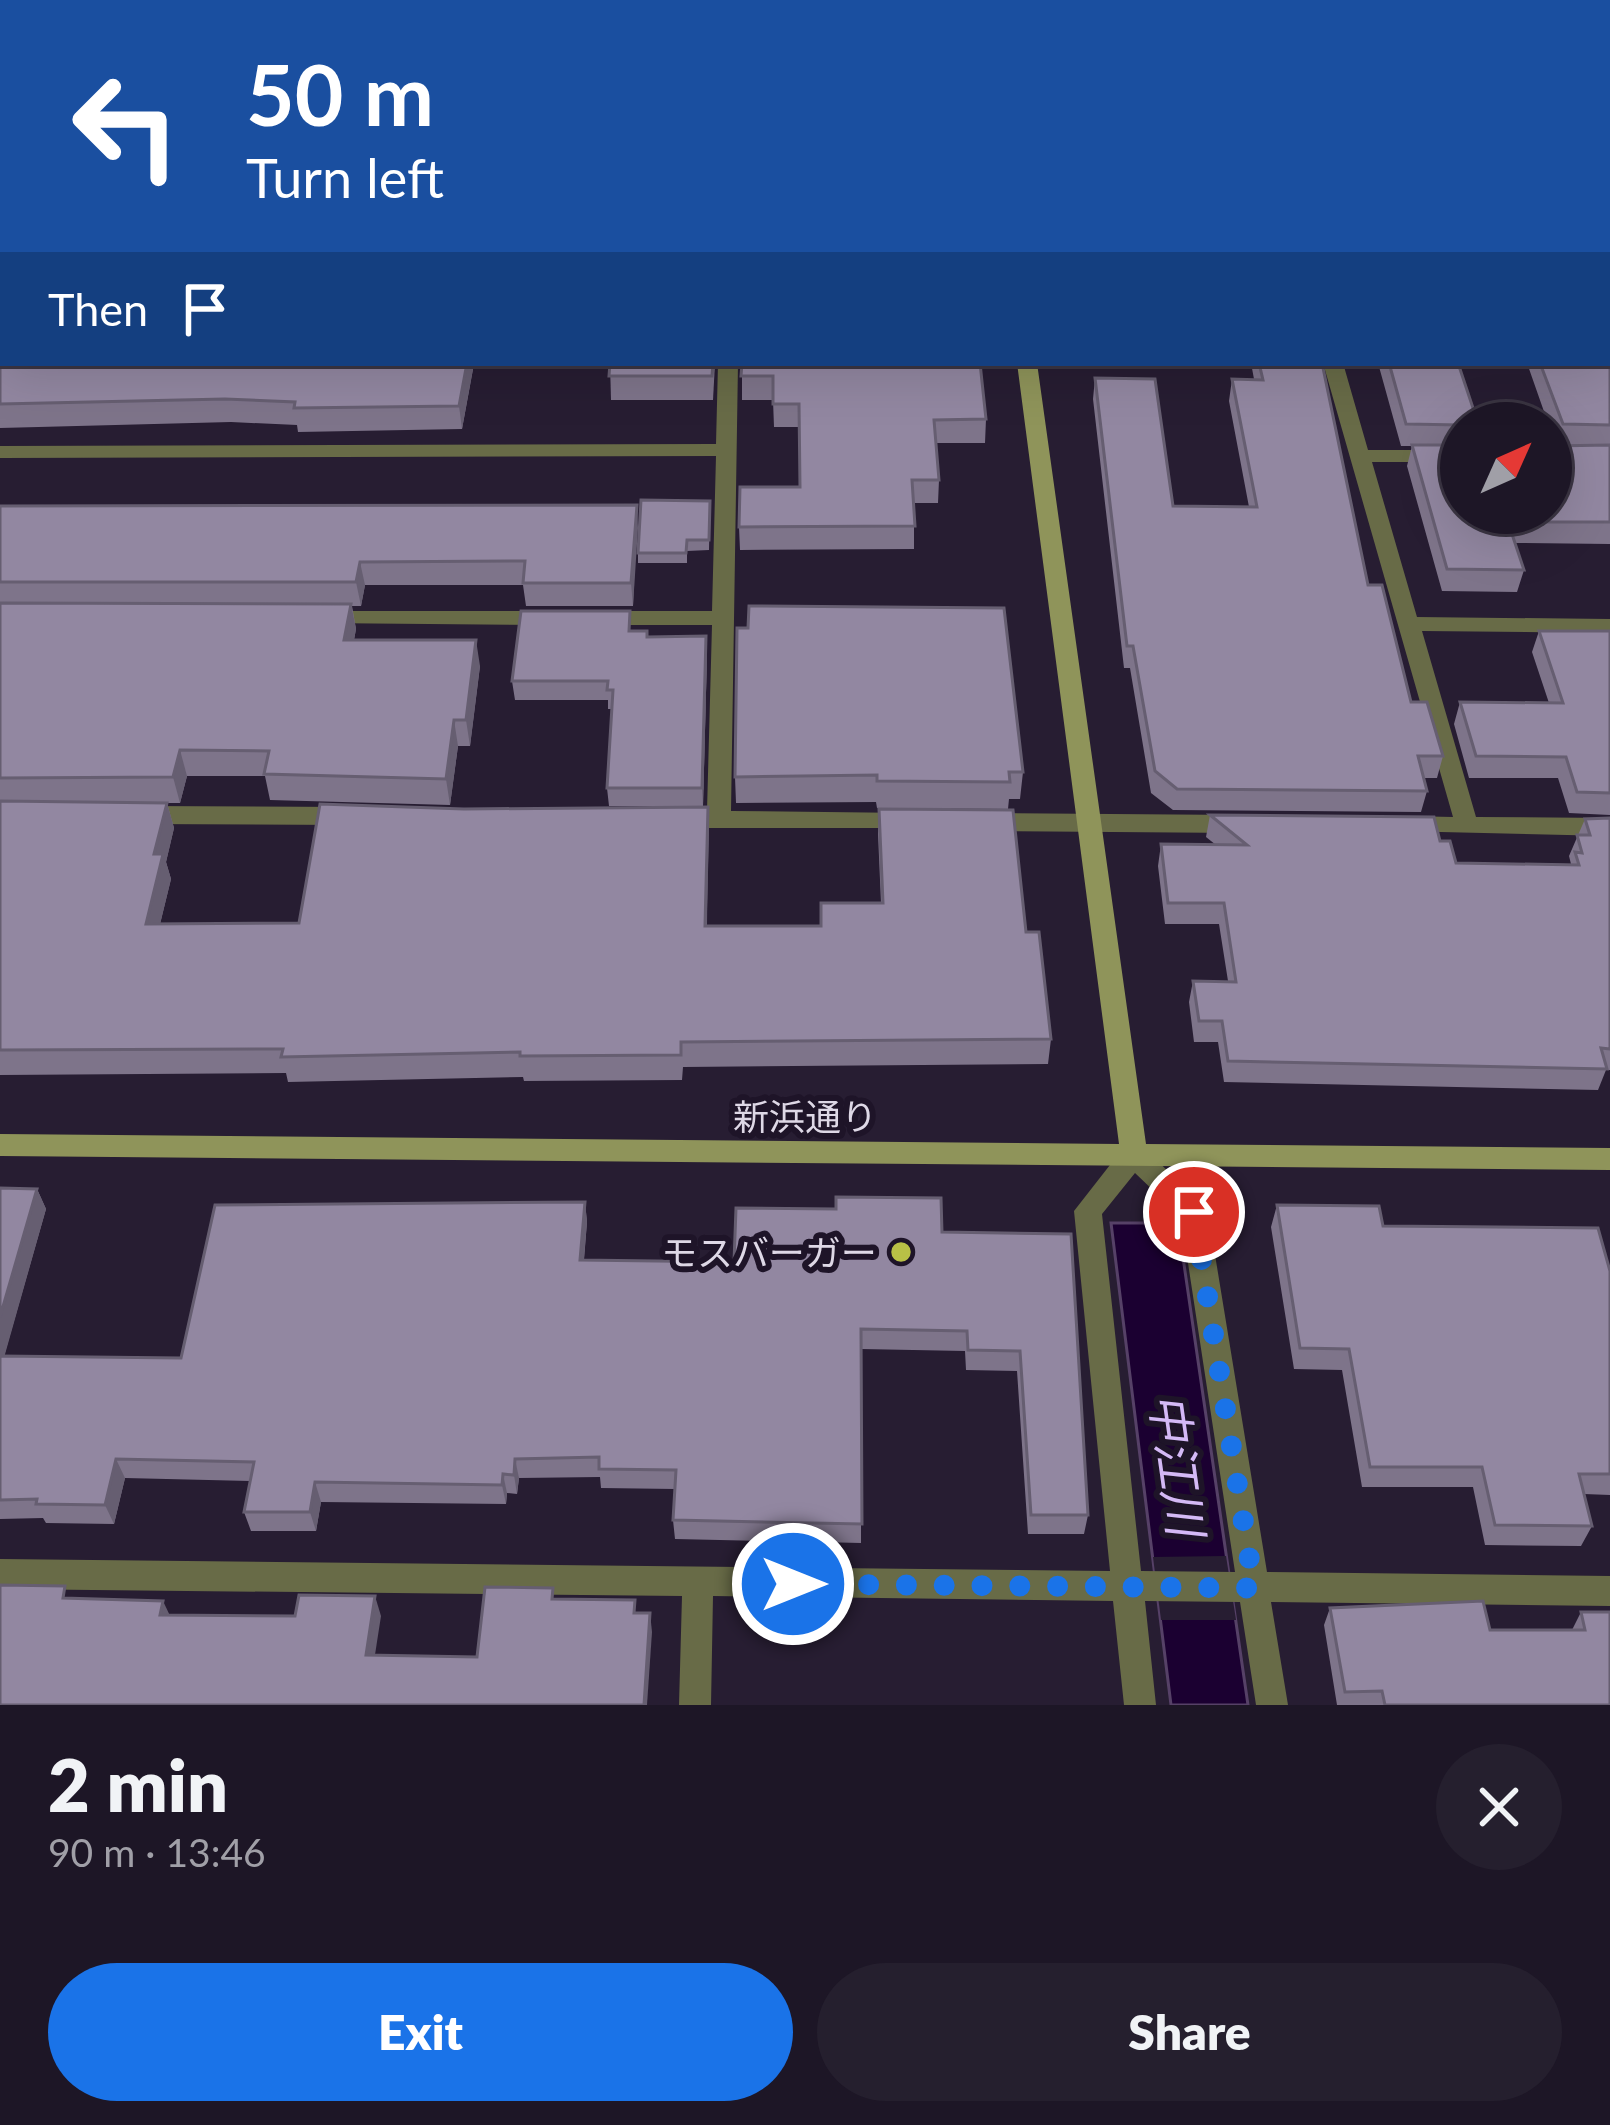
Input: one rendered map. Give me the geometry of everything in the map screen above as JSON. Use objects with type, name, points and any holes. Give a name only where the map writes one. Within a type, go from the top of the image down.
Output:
[{"type":"street","points":[[719,819],[728,366]]},
{"type":"street","points":[[1027,366],[1134,1155],[1194,1212],[1243,1587],[1272,1705]]},
{"type":"street","points":[[1334,366],[1467,826]]},
{"type":"street","points":[[0,452],[726,450]]},
{"type":"street","points":[[1360,456],[1440,456]]},
{"type":"street","points":[[304,618],[724,618]]},
{"type":"street","points":[[1408,624],[1610,626]]},
{"type":"street","points":[[120,815],[360,817]]},
{"type":"street","points":[[647,819],[1254,824]]},
{"type":"street","points":[[1372,825],[1610,826]]},
{"type":"street","name":"新浜通り","points":[[0,1145],[1610,1160]]},
{"type":"street","points":[[1134,1155],[1088,1211],[1141,1586],[1140,1705]]},
{"type":"street","points":[[0,1574],[1610,1591]]},
{"type":"street","points":[[695,1705],[698,1583]]},
{"type":"water","name":"中江川","points":[[1111,1223],[1178,1223],[1248,1705],[1171,1705]]},
{"type":"pier","points":[[1226,1556],[1236,1620],[1161,1620],[1153,1557]]},
{"type":"building","points":[[0,366],[466,366],[459,406],[294,408],[295,402],[225,399],[0,404]]},
{"type":"building","points":[[610,366],[713,366],[712,376],[609,376]]},
{"type":"building","points":[[742,366],[980,366],[986,419],[934,420],[939,480],[912,480],[915,526],[739,527],[740,487],[800,487],[799,404],[773,404],[773,376],[741,376]]},
{"type":"building","points":[[1260,366],[1323,366],[1368,585],[1382,585],[1411,702],[1427,702],[1443,756],[1418,756],[1427,791],[1177,789],[1155,771],[1133,646],[1127,646],[1095,378],[1155,379],[1173,506],[1257,507],[1232,379],[1263,380]]},
{"type":"building","points":[[1390,366],[1459,366],[1471,402],[1440,402],[1440,425],[1406,424]]},
{"type":"building","points":[[1541,366],[1610,366],[1610,425],[1572,424],[1572,402],[1555,402]]},
{"type":"building","points":[[1412,445],[1440,445],[1440,534],[1512,534],[1524,570],[1447,569]]},
{"type":"building","points":[[1610,445],[1610,522],[1572,522],[1572,446]]},
{"type":"building","points":[[641,500],[710,501],[709,540],[687,540],[686,553],[638,553]]},
{"type":"building","points":[[637,505],[631,583],[523,583],[525,561],[360,562],[356,582],[0,582],[0,506]]},
{"type":"building","points":[[0,603],[351,604],[344,640],[476,640],[466,720],[454,720],[446,779],[264,774],[269,751],[180,750],[173,777],[0,778]]},
{"type":"building","points":[[749,606],[1004,608],[1023,772],[1009,772],[1010,782],[877,781],[877,775],[735,777],[737,628],[748,628]]},
{"type":"building","points":[[521,611],[630,611],[629,631],[647,631],[647,637],[706,636],[702,788],[607,788],[613,690],[607,690],[608,681],[512,681]]},
{"type":"building","points":[[1539,631],[1610,631],[1610,793],[1577,792],[1566,757],[1476,756],[1460,702],[1563,703]]},
{"type":"building","points":[[0,801],[167,803],[154,854],[163,854],[146,924],[299,923],[320,804],[464,809],[708,807],[705,926],[821,926],[821,903],[883,903],[879,809],[1013,810],[1026,932],[1039,932],[1051,1039],[681,1042],[681,1055],[520,1056],[520,1052],[281,1057],[283,1049],[0,1050]]},
{"type":"building","points":[[1210,815],[1434,817],[1440,841],[1450,841],[1456,863],[1579,865],[1575,852],[1582,853],[1577,835],[1590,835],[1585,819],[1610,818],[1610,1049],[1601,1048],[1607,1069],[1228,1061],[1222,1021],[1199,1021],[1193,981],[1236,982],[1224,903],[1168,903],[1161,844],[1247,845]]},
{"type":"building","points":[[0,1188],[37,1189],[0,1317]]},
{"type":"building","points":[[836,1197],[941,1198],[942,1232],[1071,1234],[1088,1515],[1031,1515],[1020,1351],[968,1350],[967,1331],[861,1329],[862,1524],[673,1520],[676,1470],[599,1469],[599,1457],[515,1459],[514,1475],[503,1474],[502,1485],[315,1482],[310,1512],[244,1512],[254,1462],[116,1459],[105,1505],[0,1500],[0,1356],[181,1358],[215,1205],[585,1202],[580,1260],[734,1262],[736,1208],[836,1209]]},
{"type":"building","points":[[1277,1205],[1379,1206],[1383,1226],[1598,1228],[1610,1271],[1610,1474],[1579,1474],[1592,1526],[1495,1525],[1482,1467],[1370,1467],[1349,1349],[1300,1348]]},
{"type":"building","points":[[0,1585],[65,1586],[63,1598],[163,1601],[160,1615],[295,1616],[299,1595],[375,1596],[366,1655],[477,1657],[485,1587],[553,1588],[552,1599],[635,1600],[634,1613],[650,1613],[644,1705],[0,1705]]},
{"type":"building","points":[[1483,1601],[1490,1630],[1585,1630],[1581,1612],[1610,1612],[1610,1705],[1385,1705],[1382,1691],[1345,1692],[1330,1608]]},
{"type":"place","name":"モスバーガー","points":[[901,1252]]},
{"type":"route","points":[[793,1584],[1254,1588],[1194,1212]]}]
